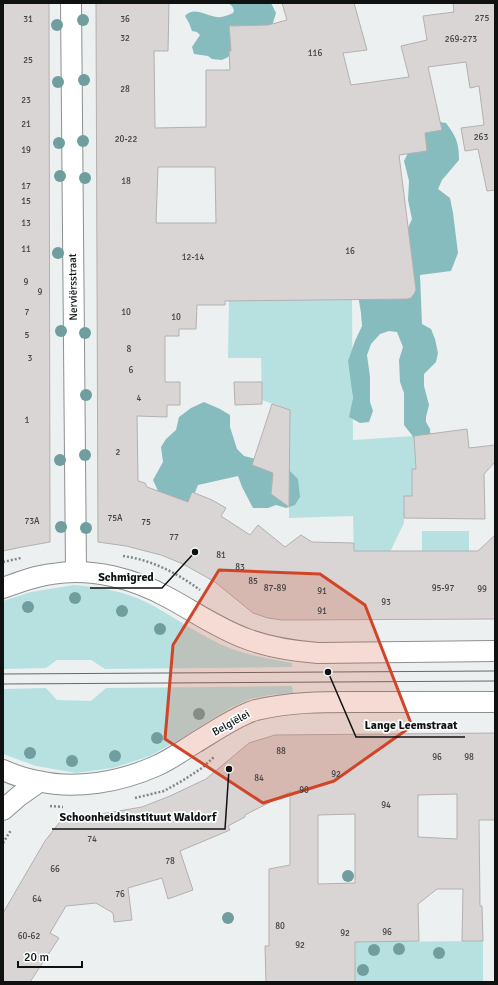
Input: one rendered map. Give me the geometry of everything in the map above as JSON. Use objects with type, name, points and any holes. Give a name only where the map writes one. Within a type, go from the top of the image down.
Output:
[{"type":"street","name":"Nerviërsstraat","points":[[71,3],[76,572]]},
{"type":"street","points":[[3,588],[53,573],[76,572],[108,575],[141,585],[169,598],[222,628],[246,639],[292,651],[318,653],[495,651]]},
{"type":"street","name":"Belgiëlei","points":[[3,770],[16,776],[39,782],[96,784],[138,773],[156,766],[254,710],[280,705],[312,702],[495,702]]},
{"type":"street","points":[[3,810],[18,796],[39,782]]},
{"type":"path","points":[[120,555],[134,557],[158,565],[185,579],[202,591]]},
{"type":"path","points":[[3,562],[27,556]]},
{"type":"highlighted area","points":[[219,570],[320,574],[365,605],[412,726],[334,781],[263,803],[165,739],[173,645]]},
{"type":"shaded area","points":[[228,3],[271,3],[276,13],[271,29],[222,60],[194,54],[192,47],[200,35],[197,32],[192,31],[185,16],[192,12],[200,12],[217,17],[225,16],[233,13],[234,10]]},
{"type":"shaded area","points":[[434,121],[446,123],[455,136],[458,144],[459,160],[442,180],[438,189],[450,198],[458,253],[451,271],[420,275],[422,324],[431,329],[438,353],[436,362],[424,374],[424,386],[429,405],[426,422],[430,429],[431,440],[418,443],[404,425],[404,393],[400,382],[399,360],[403,347],[397,332],[389,331],[380,334],[371,344],[367,355],[370,377],[370,402],[373,411],[369,422],[360,423],[349,417],[353,398],[348,361],[362,326],[358,295],[404,237],[412,219],[408,200],[409,181],[404,161],[415,139]]},
{"type":"shaded area","points":[[352,299],[353,440],[414,436],[416,469],[413,469],[412,497],[404,496],[404,523],[390,552],[362,551],[362,554],[354,554],[353,516],[289,518],[289,410],[262,400],[261,358],[228,358],[229,301]]},
{"type":"shaded area","points":[[204,402],[230,415],[230,427],[237,449],[244,456],[285,466],[298,479],[300,497],[295,505],[286,508],[276,505],[268,508],[253,508],[238,476],[198,485],[190,505],[156,499],[158,491],[153,480],[163,462],[161,447],[166,439],[176,430],[179,417],[191,408]]},
{"type":"shaded area","points":[[422,531],[469,531],[469,554],[458,551],[422,551]]},
{"type":"shaded area","points":[[74,585],[111,590],[137,598],[199,633],[232,649],[247,654],[292,663],[292,667],[105,669],[91,660],[57,660],[46,668],[3,669],[3,601],[31,592]]},
{"type":"shaded area","points":[[292,686],[293,693],[250,699],[230,708],[150,756],[113,768],[76,773],[36,766],[3,754],[3,689],[46,688],[57,700],[91,701],[106,688]]},
{"type":"shaded area","points":[[483,941],[483,982],[355,982],[355,942]]},
{"type":"building","points":[[3,3],[49,3],[50,542],[3,551]]},
{"type":"building","points":[[96,3],[169,3],[168,51],[154,51],[155,128],[206,127],[206,70],[230,70],[229,51],[231,51],[229,26],[268,25],[287,20],[282,3],[354,3],[367,50],[343,53],[351,85],[409,77],[401,46],[427,40],[423,16],[454,12],[453,3],[495,3],[495,190],[487,191],[478,149],[465,151],[461,128],[484,125],[479,86],[470,88],[466,62],[428,67],[442,130],[425,133],[427,151],[399,155],[416,290],[411,298],[225,301],[225,305],[197,305],[196,329],[179,329],[179,336],[165,336],[165,382],[180,382],[180,405],[167,405],[167,417],[137,416],[138,481],[145,483],[147,487],[188,502],[192,492],[212,500],[226,508],[221,516],[250,535],[258,525],[285,547],[301,535],[312,542],[354,543],[354,551],[478,551],[495,535],[495,619],[282,620],[268,618],[253,613],[215,582],[183,564],[161,555],[126,546],[98,542]],"holes":[[[158,167],[215,167],[216,223],[156,223]]]},
{"type":"building","points":[[234,382],[262,382],[262,404],[235,405]]},
{"type":"building","points":[[272,404],[290,410],[289,507],[271,494],[273,473],[252,465]]},
{"type":"building","points":[[467,429],[469,448],[495,445],[495,462],[484,474],[485,519],[404,518],[404,496],[412,496],[412,469],[416,469],[414,436]]},
{"type":"building","points":[[495,733],[495,820],[479,820],[480,906],[482,906],[483,941],[462,941],[463,889],[437,889],[418,904],[419,941],[355,942],[355,982],[266,982],[265,946],[269,946],[269,869],[290,865],[290,792],[245,815],[245,817],[228,826],[230,830],[180,851],[193,890],[168,899],[162,878],[128,888],[132,920],[114,922],[113,913],[96,903],[66,906],[50,933],[59,938],[30,982],[3,982],[3,913],[45,841],[63,818],[76,815],[101,814],[142,807],[206,779],[249,743],[275,735]],"holes":[[[457,794],[457,839],[418,837],[418,795]],[[355,814],[355,883],[318,884],[318,815]]]},
{"type":"tram line","points":[[3,674],[495,671]]},
{"type":"tram line","points":[[3,684],[495,681]]},
{"type":"place","name":"Schmigred","points":[[195,552]]},
{"type":"place","name":"Lange Leemstraat","points":[[328,672]]},
{"type":"place","name":"Schoonheidsinstituut Waldorf","points":[[229,769]]}]
